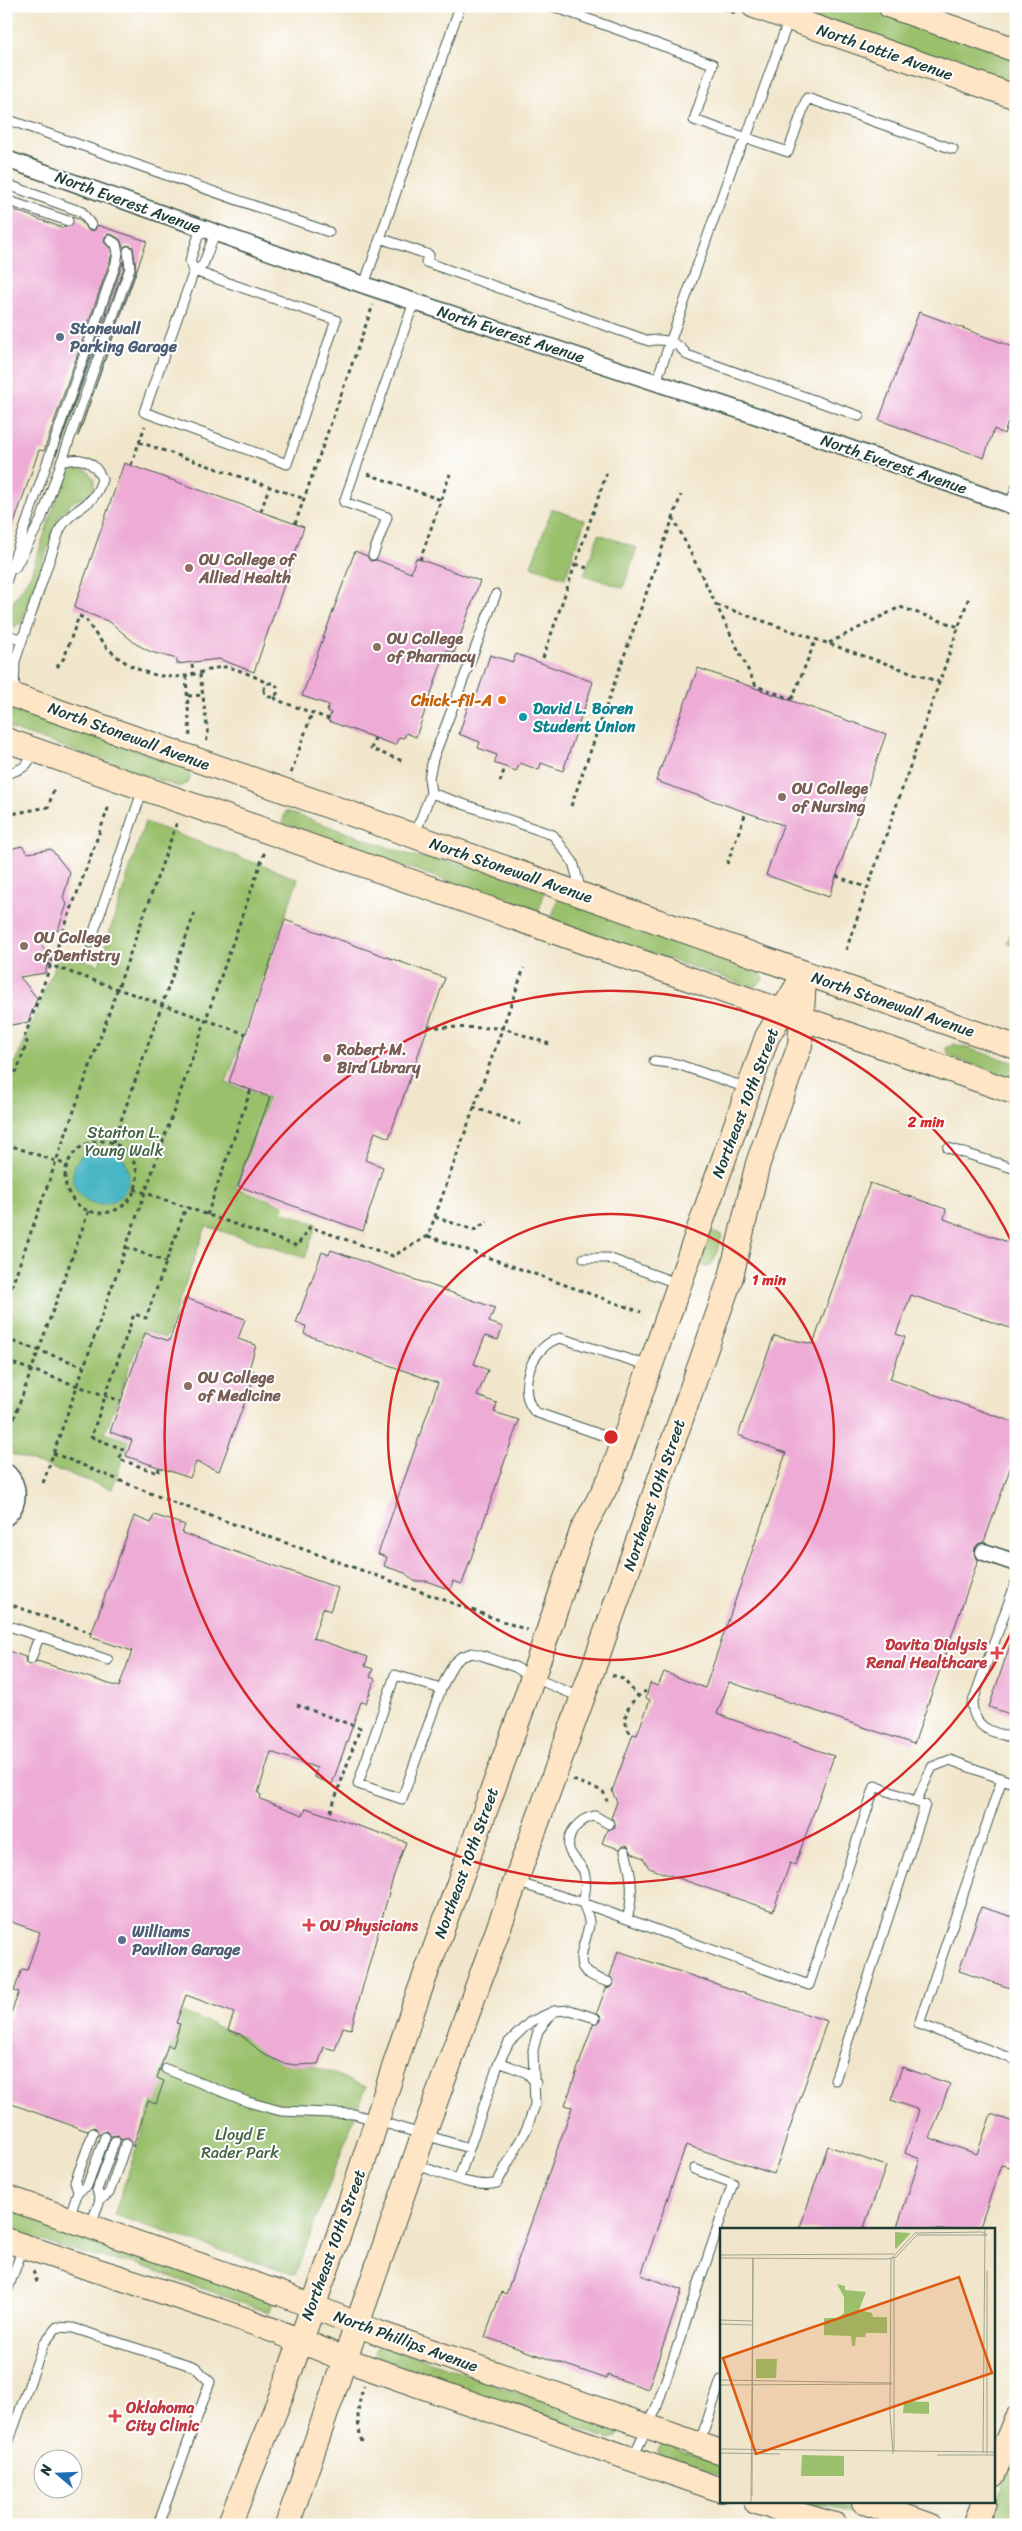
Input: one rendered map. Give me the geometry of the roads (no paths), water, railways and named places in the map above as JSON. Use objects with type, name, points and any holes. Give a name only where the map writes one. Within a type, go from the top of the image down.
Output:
[{"type":"main road","name":"North Lottie Avenue","points":[[754,6],[1016,98]]},
{"type":"main road","points":[[890,6],[1016,50]]},
{"type":"main road","name":"North Stonewall Avenue","points":[[10,694],[1016,1047]]},
{"type":"main road","points":[[6,740],[1016,1093]]},
{"type":"main road","name":"Northeast 10th Street","points":[[229,2525],[260,2452],[378,2121],[413,2009],[532,1677],[582,1531],[611,1477],[767,1037],[792,1014],[805,973]]},
{"type":"main road","name":"Northeast 10th Street","points":[[288,2525],[424,2133],[582,1698],[731,1277],[758,1163],[800,1045],[792,1014]]},
{"type":"main road","name":"North Phillips Avenue","points":[[6,2197],[710,2448]]},
{"type":"main road","points":[[15,2243],[160,2289],[300,2339],[346,2360],[720,2490]]},
{"type":"main road","points":[[994,2473],[1016,2419]]},
{"type":"main road","points":[[763,2504],[835,2525]]},
{"type":"main road","points":[[870,2504],[928,2525]]},
{"type":"main road","points":[[975,2525],[983,2504]]},
{"type":"street","name":"North Everest Avenue","points":[[6,159],[364,285],[656,382],[1013,506]]},
{"type":"street","points":[[6,1475],[14,1489],[15,1498],[6,1514]]},
{"type":"street","points":[[984,1552],[1016,1563]]},
{"type":"lane","points":[[364,285],[460,6]]},
{"type":"lane","points":[[552,6],[713,64],[694,120],[788,152],[807,98],[953,149]]},
{"type":"lane","points":[[656,382],[735,159],[746,138],[789,19]]},
{"type":"lane","points":[[6,119],[328,232]]},
{"type":"lane","points":[[6,184],[82,212],[91,225]]},
{"type":"lane","points":[[6,200],[68,221]]},
{"type":"lane","points":[[208,230],[190,261],[194,271],[336,320],[287,464],[144,412],[194,271],[203,265],[208,230]]},
{"type":"lane","points":[[380,238],[429,255],[426,262],[649,341],[660,338],[679,345],[687,355],[859,416]]},
{"type":"lane","points":[[6,583],[116,264],[118,253],[116,244],[110,240]]},
{"type":"lane","points":[[6,583],[34,536],[62,462],[130,268],[128,251]]},
{"type":"lane","points":[[373,555],[387,516],[344,502],[414,302]]},
{"type":"lane","points":[[10,694],[15,661],[21,640],[60,530],[73,511],[95,498],[102,479],[98,470],[87,461],[72,458],[62,462]]},
{"type":"lane","points":[[1013,506],[1016,488]]},
{"type":"lane","points":[[414,836],[431,793],[429,778],[433,759],[496,594]]},
{"type":"lane","points":[[6,634],[21,640]]},
{"type":"lane","points":[[6,774],[25,768],[30,764],[34,750]]},
{"type":"lane","points":[[90,942],[143,788]]},
{"type":"lane","points":[[431,793],[553,835],[573,862],[582,895]]},
{"type":"lane","points":[[654,1061],[678,1064],[748,1089]]},
{"type":"lane","points":[[948,1148],[1016,1169]]},
{"type":"lane","points":[[584,1258],[608,1258],[679,1284]]},
{"type":"lane","points":[[623,1443],[535,1412],[530,1406],[527,1397],[527,1385],[532,1363],[544,1346],[552,1340],[560,1338],[650,1366]]},
{"type":"lane","points":[[1016,1582],[972,1704],[973,1717],[986,1729],[1016,1739]]},
{"type":"lane","points":[[6,1624],[108,1660]]},
{"type":"lane","points":[[31,1659],[39,1637]]},
{"type":"lane","points":[[440,1689],[395,1675],[358,1784],[402,1799],[440,1689],[453,1664],[461,1657],[472,1653],[515,1667],[532,1677],[582,1698]]},
{"type":"lane","points":[[916,1802],[932,1768],[950,1760],[1016,1784]]},
{"type":"lane","points":[[1002,1779],[919,2024],[1016,2060]]},
{"type":"lane","points":[[515,1882],[627,1919],[809,1985],[876,1786],[925,1806],[835,2080]]},
{"type":"lane","points":[[608,1824],[595,1816],[585,1818],[577,1824],[569,1849],[583,1871],[586,1887],[583,1904],[590,1923],[580,1955],[583,1971],[589,1976],[608,1982]]},
{"type":"lane","points":[[625,1851],[633,1884],[632,1903],[627,1919]]},
{"type":"lane","points":[[459,2178],[499,2062],[509,2042],[530,2022],[554,2011],[570,2010],[595,2018]]},
{"type":"lane","points":[[414,2164],[486,2186],[497,2183],[527,2128],[535,2105],[536,2083],[533,2050],[538,2031],[554,2011]]},
{"type":"lane","points":[[499,2062],[526,2073],[536,2083]]},
{"type":"lane","points":[[166,2069],[248,2102],[281,2111],[354,2114],[424,2133],[469,2148]]},
{"type":"lane","points":[[79,2222],[78,2192],[75,2182],[93,2133]]},
{"type":"lane","points":[[78,2192],[87,2186],[105,2137]]},
{"type":"lane","points":[[100,2200],[97,2190],[115,2140]]},
{"type":"lane","points":[[79,2222],[108,2193],[126,2144]]},
{"type":"lane","points":[[632,2460],[646,2426],[656,2409],[733,2183],[694,2169]]},
{"type":"lane","points":[[6,2294],[15,2243]]},
{"type":"lane","points":[[6,2449],[44,2343],[57,2327],[73,2328],[195,2367],[210,2382],[158,2525]]},
{"type":"lane","points":[[710,2448],[720,2386]]},
{"type":"water","points":[[101,1148],[112,1150],[121,1156],[127,1165],[129,1176],[127,1187],[121,1196],[112,1202],[101,1204],[90,1202],[81,1196],[75,1187],[73,1176],[75,1165],[81,1156],[90,1150]]},
{"type":"place","name":"Stonewall Parking Garage","points":[[60,337]]},
{"type":"place","name":"OU College of Allied Health","points":[[189,568]]},
{"type":"place","name":"OU College of Pharmacy","points":[[377,647]]},
{"type":"place","name":"Chick-fil-A","points":[[502,700]]},
{"type":"place","name":"David L. Boren Student Union","points":[[523,717]]},
{"type":"place","name":"OU College of Nursing","points":[[782,797]]},
{"type":"place","name":"OU College of Dentistry","points":[[24,946]]},
{"type":"place","name":"Robert M. Bird Library","points":[[327,1058]]},
{"type":"place","name":"OU College of Medicine","points":[[188,1386]]},
{"type":"place","name":"Davita Dialysis Renal Healthcare","points":[[997,1653]]},
{"type":"place","name":"OU Physicians","points":[[309,1925]]},
{"type":"place","name":"Williams Pavilion Garage","points":[[122,1940]]},
{"type":"place","name":"Oklahoma City Clinic","points":[[115,2416]]},
{"type":"park label","name":"Stanton L. Young Walk","points":[[124,1141]]},
{"type":"park label","name":"Lloyd E Rader Park","points":[[240,2143]]}]
